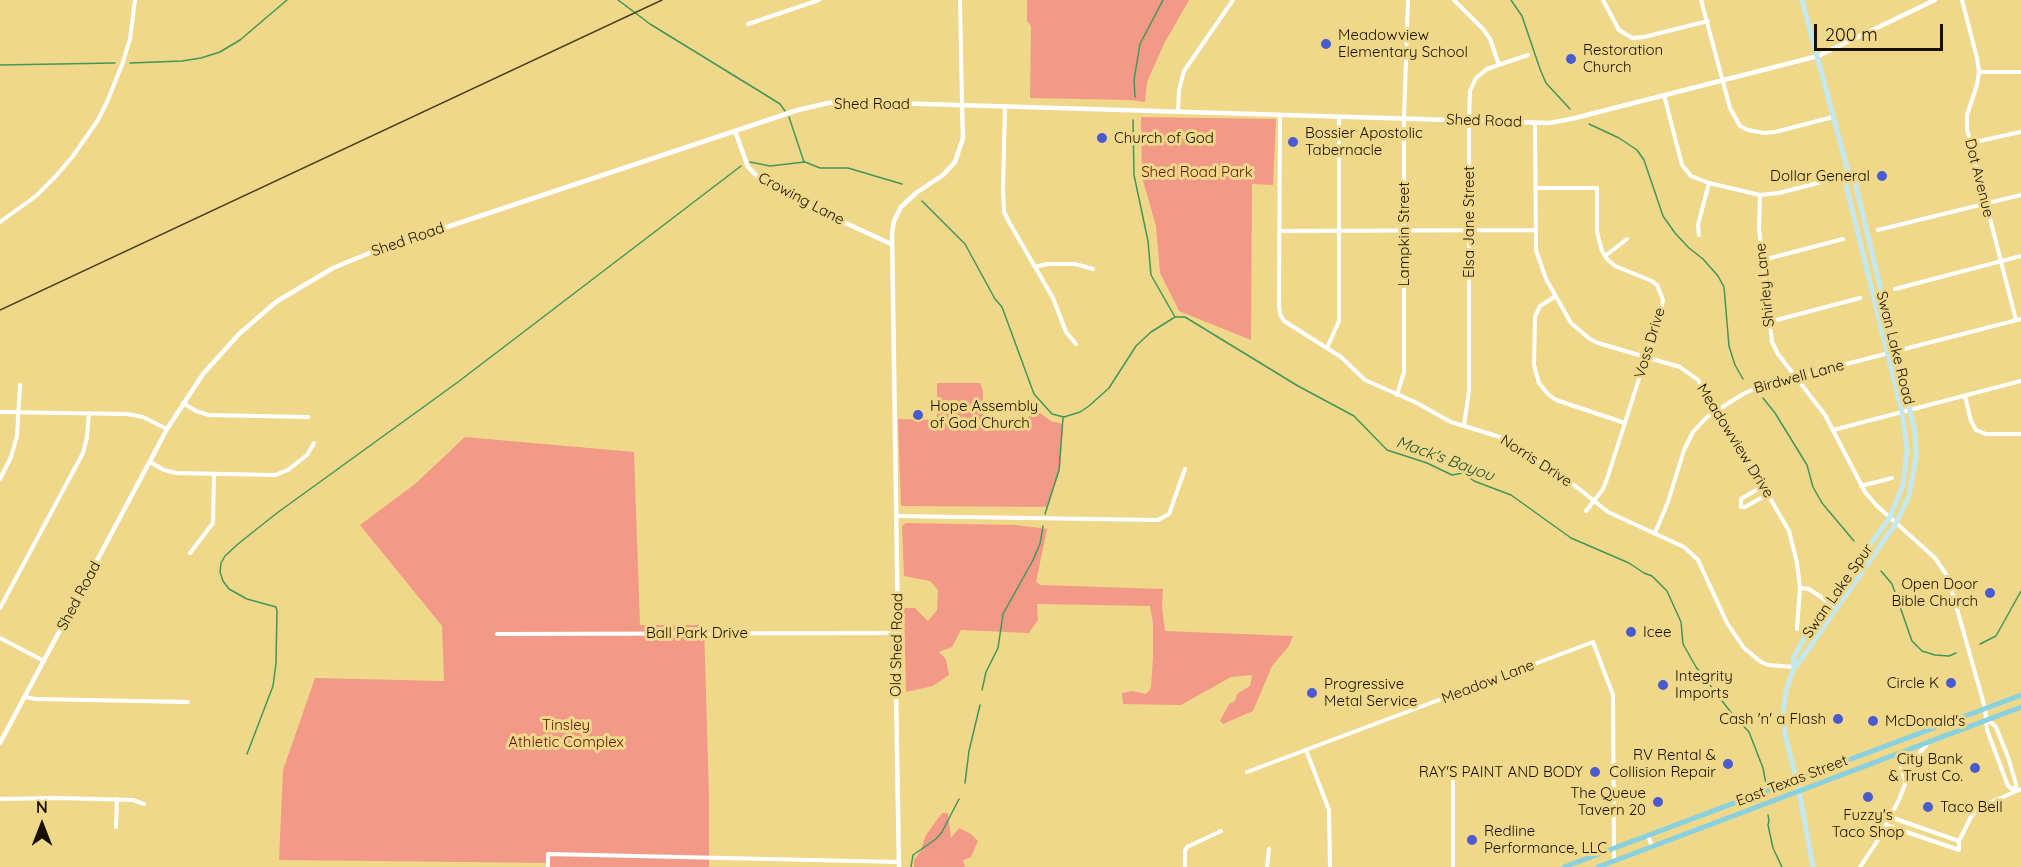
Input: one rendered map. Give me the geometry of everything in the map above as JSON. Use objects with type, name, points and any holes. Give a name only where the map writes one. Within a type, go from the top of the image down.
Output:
[{"type":"main road","name":"Swan Lake Road","points":[[1802,0],[1834,117],[1848,175],[1846,185],[1902,412],[1906,440],[1906,469],[1901,492],[1890,517]]},
{"type":"main road","name":"Swan Lake Road","points":[[1848,175],[1855,182],[1916,441],[1915,471],[1909,496],[1896,523]]},
{"type":"main road","name":"Swan Lake Spur","points":[[1794,668],[1793,659],[1797,649],[1890,517]]},
{"type":"main road","name":"Swan Lake Spur","points":[[1813,867],[1788,752],[1783,712],[1786,691],[1794,668],[1896,523]]},
{"type":"main road","name":"East Texas Street","points":[[1564,867],[2021,695]]},
{"type":"main road","name":"East Texas Street","points":[[1598,867],[2021,707]]},
{"type":"street","points":[[0,222],[36,196],[56,177],[98,120],[123,62],[130,39],[135,0]]},
{"type":"street","points":[[748,24],[819,0]]},
{"type":"street","points":[[960,0],[962,105]]},
{"type":"street","points":[[1178,112],[1182,77],[1233,0]]},
{"type":"street","name":"Lampkin Street","points":[[1397,395],[1404,372],[1404,118],[1408,0]]},
{"type":"street","points":[[1454,0],[1486,34],[1499,65]]},
{"type":"street","points":[[1603,0],[1619,30],[1632,38],[1644,38],[1708,21]]},
{"type":"street","points":[[1701,0],[1732,114],[1740,126],[1764,133],[1775,132],[1834,117]]},
{"type":"street","name":"Shed Road","points":[[0,743],[168,429],[183,403],[216,358],[250,324],[296,289],[333,268],[372,252],[798,110],[828,103],[1005,106],[1535,123],[1571,119],[1818,56],[1935,0]]},
{"type":"street","name":"Dot Avenue","points":[[1962,0],[1979,72],[1967,115],[1967,129],[2018,319]]},
{"type":"street","name":"Elsa Jane Street","points":[[1464,425],[1469,402],[1470,90],[1476,78],[1487,69],[1528,55]]},
{"type":"street","points":[[1979,72],[2021,72]]},
{"type":"street","points":[[1664,95],[1683,165],[1691,176],[1709,183],[1760,195],[1779,193],[1848,175]]},
{"type":"street","name":"Old Shed Road","points":[[548,867],[548,854],[899,864],[892,229],[901,207],[916,193],[942,176],[955,162],[963,138],[962,105]]},
{"type":"street","points":[[1005,106],[1002,189],[1004,212],[1053,298],[1066,332],[1076,344]]},
{"type":"street","points":[[1280,115],[1280,231],[1535,230]]},
{"type":"street","points":[[1327,348],[1339,321],[1339,117]]},
{"type":"street","name":"Meadowview Drive","points":[[1535,123],[1535,230],[1538,260],[1556,296],[1571,322],[1590,339],[1680,367],[1690,372],[1698,380],[1768,494],[1791,538],[1800,588],[1797,629]]},
{"type":"street","name":"Crowing Lane","points":[[735,131],[745,161],[753,174],[796,200],[891,244]]},
{"type":"street","points":[[1970,143],[2021,132]]},
{"type":"street","points":[[1699,235],[1698,229],[1709,183]]},
{"type":"street","points":[[1535,188],[1597,188],[1598,239],[1605,256],[1627,239]]},
{"type":"street","name":"Shirley Lane","points":[[1760,195],[1762,260],[1772,342],[1816,402],[1870,499],[1890,517]]},
{"type":"street","points":[[1878,230],[2021,195]]},
{"type":"street","name":"Norris Drive","points":[[1280,231],[1280,314],[1289,325],[1341,357],[1365,380],[1414,402],[1440,417],[1500,437],[1578,488],[1608,513],[1684,546],[1698,560],[1727,623],[1744,648],[1768,665],[1794,668]]},
{"type":"street","points":[[1762,260],[1843,239]]},
{"type":"street","name":"Voss Drive","points":[[1586,511],[1608,479],[1663,300],[1660,290],[1652,281],[1615,266],[1605,256]]},
{"type":"street","points":[[1895,289],[2021,256]]},
{"type":"street","points":[[1035,267],[1047,264],[1074,264],[1093,269]]},
{"type":"street","points":[[1556,296],[1540,306],[1535,317],[1534,365],[1539,382],[1556,400],[1625,423]]},
{"type":"street","points":[[1769,322],[1860,298]]},
{"type":"street","name":"Birdwell Lane","points":[[1654,533],[1668,502],[1688,441],[1698,425],[1751,389],[2018,319]]},
{"type":"street","points":[[1833,430],[2021,381]]},
{"type":"street","points":[[0,479],[14,449],[18,431],[20,385]]},
{"type":"street","points":[[1965,396],[1971,421],[1976,430],[1986,434],[2021,434]]},
{"type":"street","points":[[183,403],[208,415],[308,417]]},
{"type":"street","points":[[0,412],[138,416],[168,429]]},
{"type":"street","points":[[0,608],[83,453],[89,413]]},
{"type":"street","points":[[150,462],[170,472],[279,474],[307,455],[314,443]]},
{"type":"street","points":[[896,516],[1158,520],[1168,514],[1185,469]]},
{"type":"street","points":[[190,553],[213,524],[214,474]]},
{"type":"street","points":[[1862,486],[1892,478]]},
{"type":"street","points":[[1763,486],[1741,499],[1740,506],[1745,507],[1768,494]]},
{"type":"street","points":[[1890,517],[1935,558],[1948,577],[1985,708],[1988,720],[1987,730],[2008,786],[2015,791]]},
{"type":"street","points":[[1800,588],[1809,589],[1837,608]]},
{"type":"street","name":"Ball Park Drive","points":[[497,634],[898,633]]},
{"type":"street","points":[[0,638],[44,662]]},
{"type":"street","name":"Meadow Lane","points":[[1247,772],[1593,642],[1613,695],[1613,848]]},
{"type":"street","points":[[25,697],[188,702]]},
{"type":"street","points":[[1988,720],[1996,727],[2008,757],[2016,784],[2015,791]]},
{"type":"street","points":[[1860,867],[1886,825],[1914,760],[1931,741]]},
{"type":"street","points":[[1306,750],[1329,810],[1330,867]]},
{"type":"street","points":[[1897,754],[1905,784]]},
{"type":"street","points":[[1999,760],[2008,757]]},
{"type":"street","points":[[1453,774],[1454,867]]},
{"type":"street","points":[[1886,825],[1959,850],[1959,841],[1971,817],[1980,807],[2021,789]]},
{"type":"street","points":[[0,799],[117,799],[136,800],[144,804]]},
{"type":"street","points":[[116,827],[117,799]]},
{"type":"street","points":[[1890,817],[1959,841]]},
{"type":"street","points":[[1185,867],[1187,847],[1221,831]]},
{"type":"street","points":[[1931,841],[1934,832]]},
{"type":"street","points":[[1648,835],[1652,847]]},
{"type":"street","points":[[1613,848],[1614,861]]},
{"type":"street","points":[[1267,867],[1269,849]]},
{"type":"green space","points":[[1027,0],[1189,0],[1164,44],[1147,82],[1145,102],[1030,98],[1031,26],[1027,21]]},
{"type":"green space","name":"Shed Road Park","points":[[1141,117],[1276,119],[1273,185],[1252,184],[1251,340],[1179,311],[1160,273],[1156,226],[1142,177]]},
{"type":"green space","points":[[937,383],[980,383],[983,391],[983,423],[986,425],[1023,426],[1030,414],[1040,413],[1051,421],[1063,424],[1060,470],[1047,507],[901,506],[898,419],[937,420]]},
{"type":"green space","name":"Tinsley Athletic Complex","points":[[465,437],[634,452],[640,625],[704,625],[709,867],[550,867],[550,863],[279,860],[283,770],[315,678],[444,681],[442,626],[360,525],[415,484]]},
{"type":"green space","points":[[906,523],[1016,525],[1047,529],[1036,582],[1041,585],[1163,589],[1162,606],[1165,631],[1293,636],[1289,646],[1272,666],[1253,711],[1223,724],[1220,721],[1229,704],[1235,701],[1237,694],[1250,686],[1252,675],[1231,677],[1181,705],[1123,704],[1122,693],[1133,691],[1146,694],[1151,688],[1153,624],[1150,606],[1037,604],[1038,620],[1029,633],[961,630],[952,647],[939,652],[946,659],[949,675],[933,686],[906,692],[904,608],[915,608],[928,621],[937,610],[938,590],[930,581],[904,576],[902,526]]},
{"type":"green space","points":[[942,813],[948,813],[951,838],[959,828],[971,834],[978,841],[971,857],[963,860],[965,867],[914,867],[914,860],[920,852],[926,835]]},
{"type":"waterway","points":[[130,63],[182,61],[220,52],[240,40],[287,0]]},
{"type":"waterway","points":[[618,0],[650,24],[780,104],[785,111]]},
{"type":"waterway","name":"Mack's Bayou","points":[[1135,97],[1134,80],[1140,44],[1163,0]]},
{"type":"waterway","name":"Mack's Bayou","points":[[1511,0],[1522,16],[1546,83],[1570,109]]},
{"type":"waterway","points":[[0,65],[115,63]]},
{"type":"waterway","points":[[789,117],[804,162]]},
{"type":"waterway","name":"Mack's Bayou","points":[[1133,120],[1134,175],[1148,241],[1151,275],[1175,317],[1185,317],[1298,386],[1354,416],[1387,450],[1427,463],[1452,475],[1463,473],[1474,481],[1511,495],[1571,538],[1629,563],[1652,576],[1667,591],[1681,622],[1683,644],[1696,667],[1749,732],[1763,768],[1766,784]]},
{"type":"waterway","name":"Mack's Bayou","points":[[1589,124],[1619,138],[1637,150],[1644,160],[1663,216],[1675,233],[1718,276],[1724,287],[1729,346],[1735,365],[1743,379]]},
{"type":"waterway","points":[[750,162],[770,166],[805,162],[820,168],[848,168],[902,184]]},
{"type":"waterway","points":[[247,754],[273,686],[277,611],[276,607],[247,599],[229,589],[220,572],[225,556],[277,513],[458,382],[741,166]]},
{"type":"waterway","points":[[922,201],[965,244],[995,299],[1002,307],[1034,394],[1052,414],[1064,417],[1080,412],[1089,406],[1109,388],[1136,346],[1151,332],[1175,317]]},
{"type":"waterway","name":"Mack's Bayou","points":[[1763,398],[1807,465],[1813,487],[1822,503],[1854,541]]},
{"type":"waterway","points":[[1045,514],[1059,470],[1063,418]]},
{"type":"waterway","points":[[982,690],[986,672],[998,648],[1003,614],[1033,560],[1040,544],[1043,526]]},
{"type":"waterway","name":"Mack's Bayou","points":[[1881,571],[1892,584],[1912,641],[1922,651],[1935,655],[1949,656],[1956,653]]},
{"type":"waterway","name":"Mack's Bayou","points":[[1980,644],[1996,636],[2021,591]]},
{"type":"waterway","points":[[965,783],[969,751],[980,705]]},
{"type":"waterway","points":[[911,867],[913,855],[942,832],[959,799]]},
{"type":"waterway","name":"Mack's Bayou","points":[[1768,815],[1773,848],[1782,867]]},
{"type":"railway","points":[[0,310],[662,0]]},
{"type":"place","name":"Meadowview Elementary School","points":[[1326,44]]},
{"type":"place","name":"Restoration Church","points":[[1571,59]]},
{"type":"place","name":"Church of God","points":[[1102,138]]},
{"type":"place","name":"Bossier Apostolic Tabernacle","points":[[1293,142]]},
{"type":"place","name":"Dollar General","points":[[1882,176]]},
{"type":"place","name":"Hope Assembly of God Church","points":[[918,415]]},
{"type":"place","name":"Open Door Bible Church","points":[[1990,593]]},
{"type":"place","name":"Icee","points":[[1631,632]]},
{"type":"place","name":"Circle K","points":[[1951,683]]},
{"type":"place","name":"Integrity Imports","points":[[1663,685]]},
{"type":"place","name":"Progressive Metal Service","points":[[1312,693]]},
{"type":"place","name":"Cash 'n' a Flash","points":[[1838,719]]},
{"type":"place","name":"McDonald's","points":[[1873,721]]},
{"type":"place","name":"RV Rental & Collision Repair","points":[[1728,764]]},
{"type":"place","name":"City Bank & Trust Co.","points":[[1975,768]]},
{"type":"place","name":"RAY'S PAINT AND BODY","points":[[1595,772]]},
{"type":"place","name":"Fuzzy's Taco Shop","points":[[1868,797]]},
{"type":"place","name":"The Queue Tavern 20","points":[[1658,802]]},
{"type":"place","name":"Taco Bell","points":[[1928,807]]},
{"type":"place","name":"Redline Performance, LLC","points":[[1472,840]]}]
